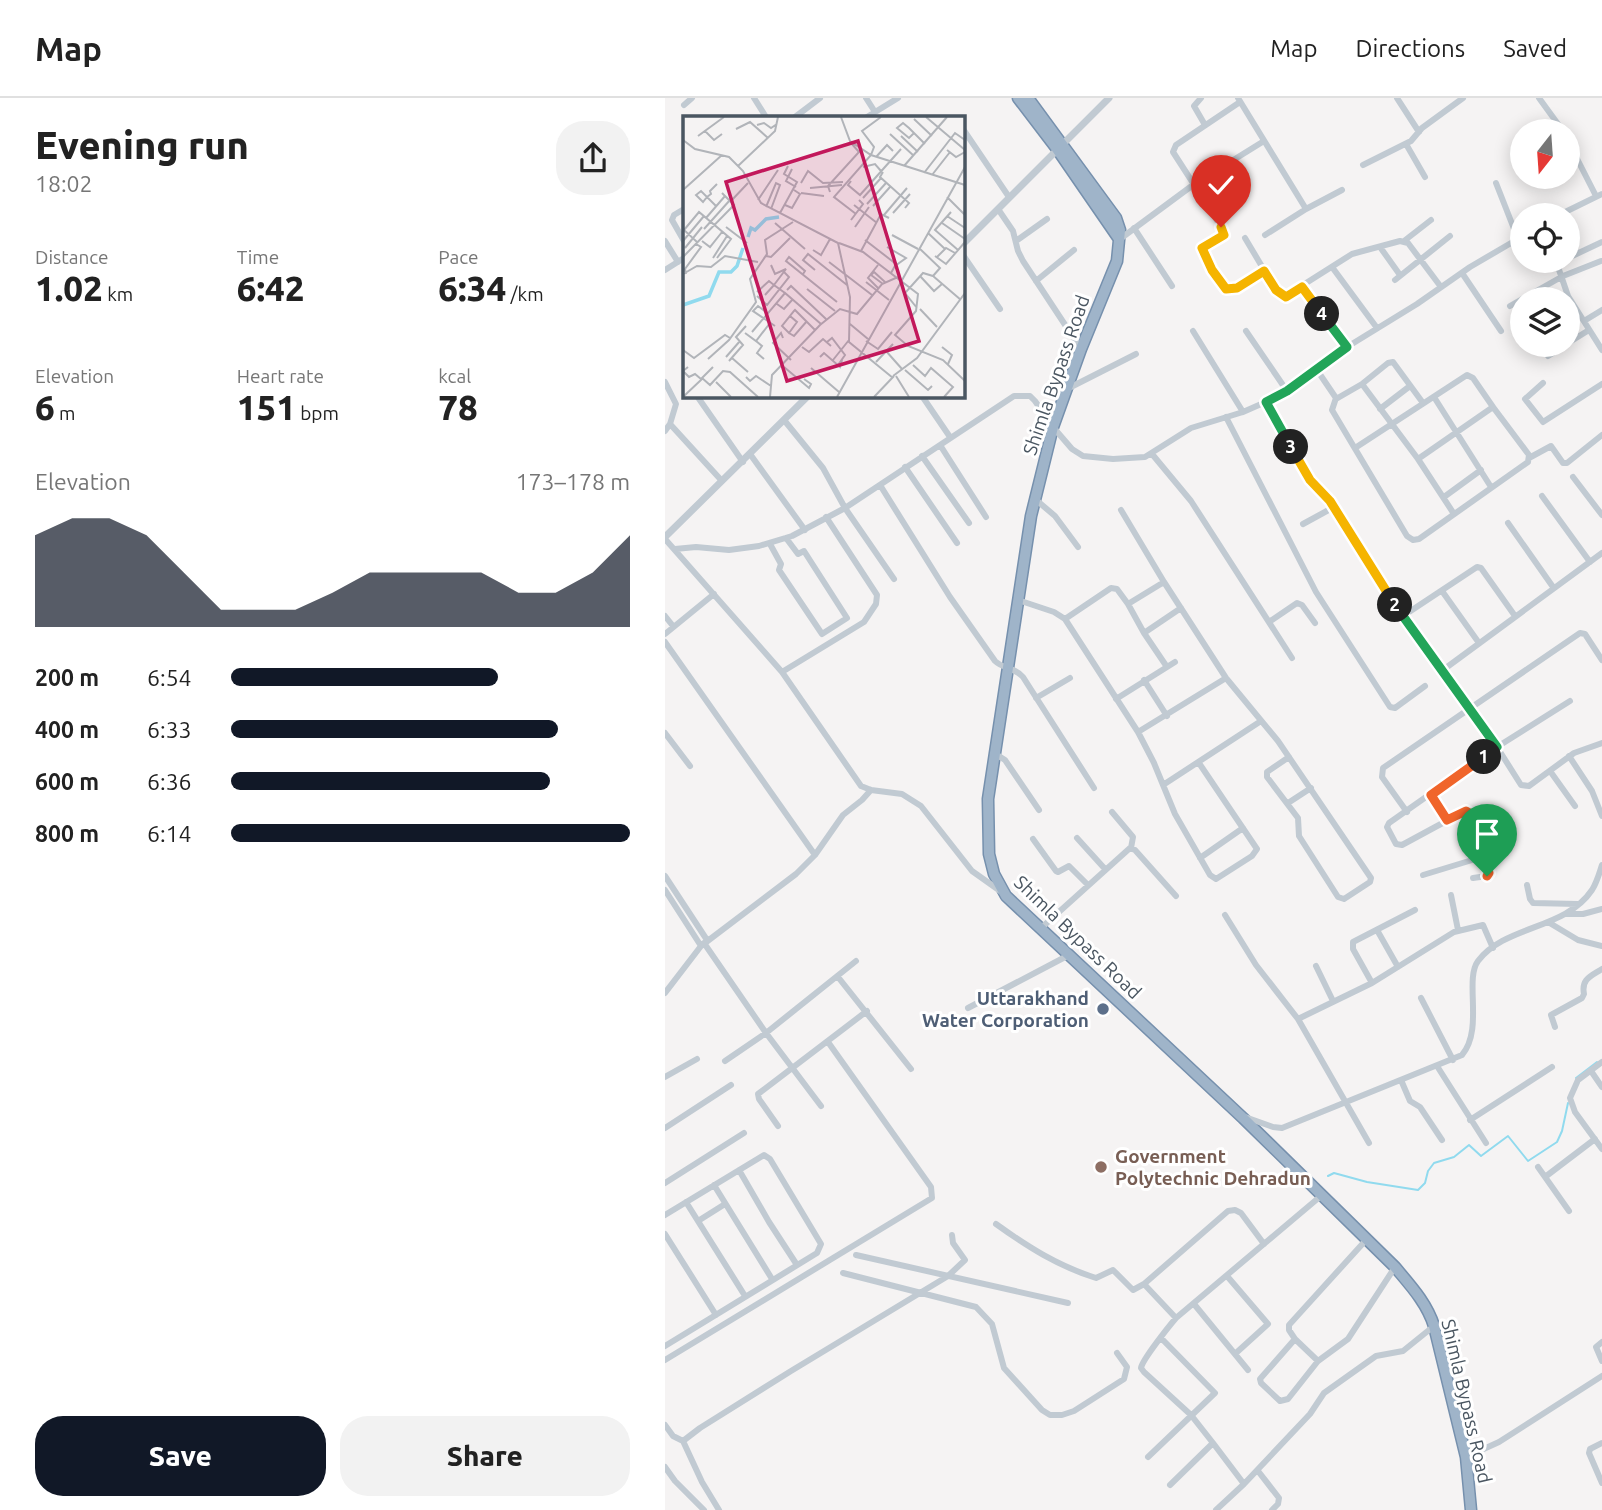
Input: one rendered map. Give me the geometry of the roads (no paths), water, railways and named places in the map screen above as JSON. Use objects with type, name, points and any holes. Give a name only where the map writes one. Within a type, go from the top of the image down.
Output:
[{"type":"highway","points":[[1018,98],[1060,146]]},
{"type":"highway","points":[[1028,98],[1119,239]]},
{"type":"highway","name":"Shimla Bypass Road","points":[[1119,239],[1117,261],[1053,427],[1035,499],[988,799],[989,854],[994,874],[1006,896],[1238,1114],[1410,1284],[1431,1316],[1434,1326],[1466,1457],[1471,1510]]},
{"type":"street","points":[[684,105],[692,98]]},
{"type":"street","points":[[754,98],[764,115]]},
{"type":"street","points":[[796,116],[820,98]]},
{"type":"street","points":[[866,98],[875,112]]},
{"type":"street","points":[[869,116],[898,98]]},
{"type":"street","points":[[964,243],[1109,98]]},
{"type":"street","points":[[1201,98],[1194,106],[1205,125]]},
{"type":"street","points":[[1397,98],[1419,132]]},
{"type":"street","points":[[1363,164],[1406,144],[1463,98]]},
{"type":"street","points":[[1539,98],[1554,119]]},
{"type":"street","points":[[1264,271],[1233,290],[1225,288],[1202,248],[1225,233],[1173,150],[1239,100],[1306,209]]},
{"type":"street","points":[[964,131],[1009,197]]},
{"type":"street","points":[[1119,239],[1193,185],[1264,141]]},
{"type":"street","points":[[1406,144],[1425,177]]},
{"type":"street","points":[[1580,162],[1599,195],[1580,204]]},
{"type":"street","points":[[1211,210],[1237,191],[1221,167]]},
{"type":"street","points":[[1496,183],[1510,214]]},
{"type":"street","points":[[1265,235],[1342,190]]},
{"type":"street","points":[[998,209],[1013,231],[1018,250],[1036,281],[1081,349]]},
{"type":"street","points":[[683,210],[674,215],[672,220],[683,239]]},
{"type":"street","points":[[1016,241],[1047,219]]},
{"type":"street","points":[[1245,238],[1264,271],[1282,296],[1286,297],[1352,254],[1404,241],[1431,220]]},
{"type":"street","points":[[1134,228],[1172,286]]},
{"type":"street","points":[[1380,247],[1398,277],[1450,236]]},
{"type":"street","points":[[665,241],[681,260],[665,270]]},
{"type":"street","points":[[1404,241],[1441,287]]},
{"type":"street","points":[[1580,252],[1602,242]]},
{"type":"street","points":[[675,550],[687,547],[729,550],[770,544],[805,530],[845,508],[1006,400],[1022,395],[1030,396],[1072,449],[1088,458],[1136,458],[1152,454],[1182,433],[1243,412],[1287,391],[1347,347],[1510,243]]},
{"type":"street","points":[[1036,281],[1074,250]]},
{"type":"street","points":[[964,256],[1000,309]]},
{"type":"street","points":[[1544,287],[1601,261]]},
{"type":"street","points":[[1332,268],[1377,328]]},
{"type":"street","points":[[1462,273],[1501,331]]},
{"type":"street","points":[[1562,273],[1568,296],[1602,350]]},
{"type":"street","points":[[1302,287],[1347,347]]},
{"type":"street","points":[[1584,321],[1602,310]]},
{"type":"street","points":[[1580,336],[1589,330]]},
{"type":"street","points":[[1193,331],[1243,412]]},
{"type":"street","points":[[1246,331],[1287,391]]},
{"type":"street","points":[[1067,389],[1136,354]]},
{"type":"street","points":[[1423,403],[1398,366],[1391,362],[1336,399],[1332,410],[1410,539],[1419,539],[1528,462],[1529,458],[1551,446],[1563,463],[1567,463],[1602,435]]},
{"type":"street","points":[[1317,370],[1336,399]]},
{"type":"street","points":[[1355,448],[1467,375],[1472,378],[1529,458]]},
{"type":"street","points":[[665,382],[676,404],[665,431]]},
{"type":"street","points":[[1543,383],[1525,398],[1543,422],[1602,384]]},
{"type":"street","points":[[1362,384],[1418,459],[1454,514]]},
{"type":"street","points":[[1380,409],[1410,386]]},
{"type":"street","points":[[698,397],[743,462]]},
{"type":"street","points":[[807,397],[665,538],[782,671],[856,781],[871,790],[902,794],[921,806],[972,871],[1006,896]]},
{"type":"street","points":[[923,397],[950,437]]},
{"type":"street","points":[[1434,397],[1491,486]]},
{"type":"street","points":[[1266,402],[1310,480],[1334,507],[1403,616],[1444,670],[1523,786],[1529,786],[1569,756],[1602,743]]},
{"type":"street","points":[[1418,459],[1493,407]]},
{"type":"street","points":[[1226,417],[1316,592],[1390,707],[1395,708],[1425,686]]},
{"type":"street","points":[[785,420],[823,468],[845,508],[894,579]]},
{"type":"street","points":[[670,424],[722,481]]},
{"type":"street","points":[[940,445],[986,517]]},
{"type":"street","points":[[750,454],[805,530]]},
{"type":"street","points":[[1152,454],[1191,501],[1292,657]]},
{"type":"street","points":[[922,456],[969,523]]},
{"type":"street","points":[[905,467],[957,543]]},
{"type":"street","points":[[1444,496],[1481,470]]},
{"type":"street","points":[[1573,477],[1599,505],[1602,515]]},
{"type":"street","points":[[880,485],[950,597],[995,662],[1009,666],[1020,674],[1094,788]]},
{"type":"street","points":[[1542,496],[1590,562]]},
{"type":"street","points":[[1035,499],[1055,516],[1078,547]]},
{"type":"street","points":[[1303,524],[1334,507]]},
{"type":"street","points":[[1121,510],[1226,678],[1289,757],[1371,878],[1370,882],[1347,898],[1339,898],[1299,836],[1298,818],[1267,777],[1266,773],[1289,757]]},
{"type":"street","points":[[782,671],[865,622],[876,604],[877,595],[827,517]]},
{"type":"street","points":[[1508,523],[1553,587]]},
{"type":"street","points":[[770,544],[781,564],[779,569],[822,634],[847,618],[804,551],[798,554],[786,538]]},
{"type":"street","points":[[1444,670],[1602,553]]},
{"type":"street","points":[[1403,616],[1472,569],[1481,568],[1515,616]]},
{"type":"street","points":[[1128,604],[1164,582]]},
{"type":"street","points":[[1065,619],[1111,588],[1117,590],[1167,667]]},
{"type":"street","points":[[1442,591],[1479,643]]},
{"type":"street","points":[[665,634],[714,594]]},
{"type":"street","points":[[1019,600],[1054,612],[1065,619],[1138,732],[1175,814],[1210,875],[1216,879],[1252,856],[1257,849],[1199,763]]},
{"type":"street","points":[[1269,622],[1297,603],[1302,605],[1315,623]]},
{"type":"street","points":[[1144,633],[1181,608]]},
{"type":"street","points":[[665,617],[673,626]]},
{"type":"street","points":[[1407,812],[1382,777],[1381,770],[1580,633],[1585,634],[1602,660]]},
{"type":"street","points":[[665,642],[815,855]]},
{"type":"street","points":[[1116,699],[1175,662]]},
{"type":"street","points":[[1036,698],[1070,678]]},
{"type":"street","points":[[1138,732],[1226,678]]},
{"type":"street","points":[[1144,680],[1167,716]]},
{"type":"street","points":[[1473,878],[1489,874],[1476,841],[1478,827],[1473,816],[1466,811],[1399,845],[1387,825],[1497,747],[1570,701]]},
{"type":"street","points":[[1163,785],[1261,721]]},
{"type":"street","points":[[665,733],[689,766]]},
{"type":"street","points":[[994,753],[1005,760],[1039,810]]},
{"type":"street","points":[[1569,756],[1592,791],[1602,816]]},
{"type":"street","points":[[1550,771],[1575,806]]},
{"type":"street","points":[[1288,803],[1311,788]]},
{"type":"street","points":[[665,993],[704,943],[796,874],[815,855],[843,815],[871,790]]},
{"type":"street","points":[[1431,795],[1447,820]]},
{"type":"street","points":[[1040,929],[1131,848],[1133,837],[1112,812]]},
{"type":"street","points":[[1200,858],[1243,828]]},
{"type":"street","points":[[1077,838],[1105,869]]},
{"type":"street","points":[[1034,839],[1056,871],[1069,866],[1088,885]]},
{"type":"street","points":[[1131,848],[1176,896]]},
{"type":"street","points":[[1423,875],[1482,857]]},
{"type":"street","points":[[1238,1114],[1282,1128],[1454,1060],[1464,1053],[1468,1045],[1474,1011],[1473,971],[1479,959],[1510,938],[1565,914],[1580,904],[1596,884],[1602,865]]},
{"type":"street","points":[[665,876],[704,943]]},
{"type":"street","points":[[1527,885],[1530,901],[1536,904],[1580,904]]},
{"type":"street","points":[[665,890],[821,1106]]},
{"type":"street","points":[[1451,895],[1458,930]]},
{"type":"street","points":[[1565,914],[1587,914],[1602,909]]},
{"type":"street","points":[[1372,983],[1352,945],[1353,940],[1415,910]]},
{"type":"street","points":[[1225,915],[1256,965],[1298,1019],[1369,1143]]},
{"type":"street","points":[[1548,922],[1578,940],[1602,946]]},
{"type":"street","points":[[1298,1019],[1372,983],[1458,930],[1483,925],[1493,948]]},
{"type":"street","points":[[1377,930],[1398,967]]},
{"type":"street","points":[[968,1008],[1069,955]]},
{"type":"street","points":[[725,1061],[766,1033],[856,961]]},
{"type":"street","points":[[1315,966],[1333,1001]]},
{"type":"street","points":[[1555,1027],[1551,1015],[1582,998],[1584,981],[1602,969]]},
{"type":"street","points":[[838,977],[911,1069]]},
{"type":"street","points":[[1420,998],[1454,1060]]},
{"type":"street","points":[[778,1126],[759,1100],[758,1094],[867,1011]]},
{"type":"street","points":[[665,1360],[932,1198],[931,1187],[828,1042]]},
{"type":"street","points":[[665,1077],[697,1059]]},
{"type":"street","points":[[1602,1062],[1575,1083],[1570,1101],[1602,1149]]},
{"type":"street","points":[[1437,1066],[1486,1143]]},
{"type":"street","points":[[1470,1120],[1552,1067]]},
{"type":"street","points":[[1591,1071],[1602,1087]]},
{"type":"street","points":[[1401,1080],[1409,1099],[1420,1107],[1442,1140]]},
{"type":"street","points":[[665,1128],[731,1085]]},
{"type":"street","points":[[665,1183],[744,1133]]},
{"type":"street","points":[[1545,1177],[1595,1139]]},
{"type":"street","points":[[665,1214],[761,1157],[768,1156],[821,1244],[817,1253],[665,1346]]},
{"type":"street","points":[[1538,1167],[1569,1211]]},
{"type":"street","points":[[739,1170],[797,1265]]},
{"type":"street","points":[[714,1185],[772,1279]]},
{"type":"street","points":[[1244,1484],[1191,1415],[1141,1368],[1142,1362],[1177,1318],[1322,1195]]},
{"type":"street","points":[[686,1202],[745,1296]]},
{"type":"street","points":[[698,1221],[725,1204]]},
{"type":"street","points":[[996,1224],[1031,1249],[1061,1265],[1096,1278],[1113,1270],[1133,1290],[1144,1284],[1231,1210],[1241,1213],[1264,1244]]},
{"type":"street","points":[[665,1234],[716,1315]]},
{"type":"street","points":[[683,1441],[699,1428],[948,1276],[965,1260],[953,1243],[952,1235]]},
{"type":"street","points":[[1318,1361],[1295,1339],[1289,1325],[1366,1240]]},
{"type":"street","points":[[856,1255],[1068,1303]]},
{"type":"street","points":[[1295,1339],[1260,1378],[1261,1383],[1280,1401],[1287,1401],[1318,1361],[1347,1339],[1395,1267]]},
{"type":"street","points":[[843,1273],[972,1305],[981,1310],[992,1324],[1004,1368],[1039,1407],[1050,1415],[1062,1415],[1124,1379],[1127,1371],[1125,1363],[1117,1353]]},
{"type":"street","points":[[1227,1276],[1268,1324],[1236,1353]]},
{"type":"street","points":[[1144,1284],[1177,1318]]},
{"type":"street","points":[[1194,1304],[1248,1370]]},
{"type":"street","points":[[1216,1510],[1258,1471],[1310,1413],[1324,1393],[1376,1356],[1399,1353],[1434,1326]]},
{"type":"street","points":[[1148,1457],[1215,1391],[1161,1338]]},
{"type":"street","points":[[1602,1342],[1595,1347],[1602,1361]]},
{"type":"street","points":[[1466,1457],[1499,1442],[1602,1376]]},
{"type":"street","points":[[665,1425],[673,1436],[683,1441],[702,1482],[719,1510]]},
{"type":"street","points":[[1170,1485],[1213,1443]]},
{"type":"street","points":[[1602,1443],[1590,1449],[1589,1453],[1602,1483]]},
{"type":"street","points":[[665,1467],[704,1510]]},
{"type":"street","points":[[1258,1471],[1279,1498],[1278,1504],[1272,1510]]},
{"type":"waterway","points":[[1576,1078],[1597,1062]]},
{"type":"waterway","points":[[1328,1176],[1334,1173],[1367,1182],[1418,1190],[1425,1183],[1428,1171],[1434,1163],[1454,1157],[1469,1145],[1481,1156],[1508,1136],[1528,1161],[1557,1142],[1568,1103]]},
{"type":"place","name":"Uttarakhand Water Corporation","points":[[1103,1009]]},
{"type":"place","name":"Government Polytechnic Dehradun","points":[[1101,1167]]}]
